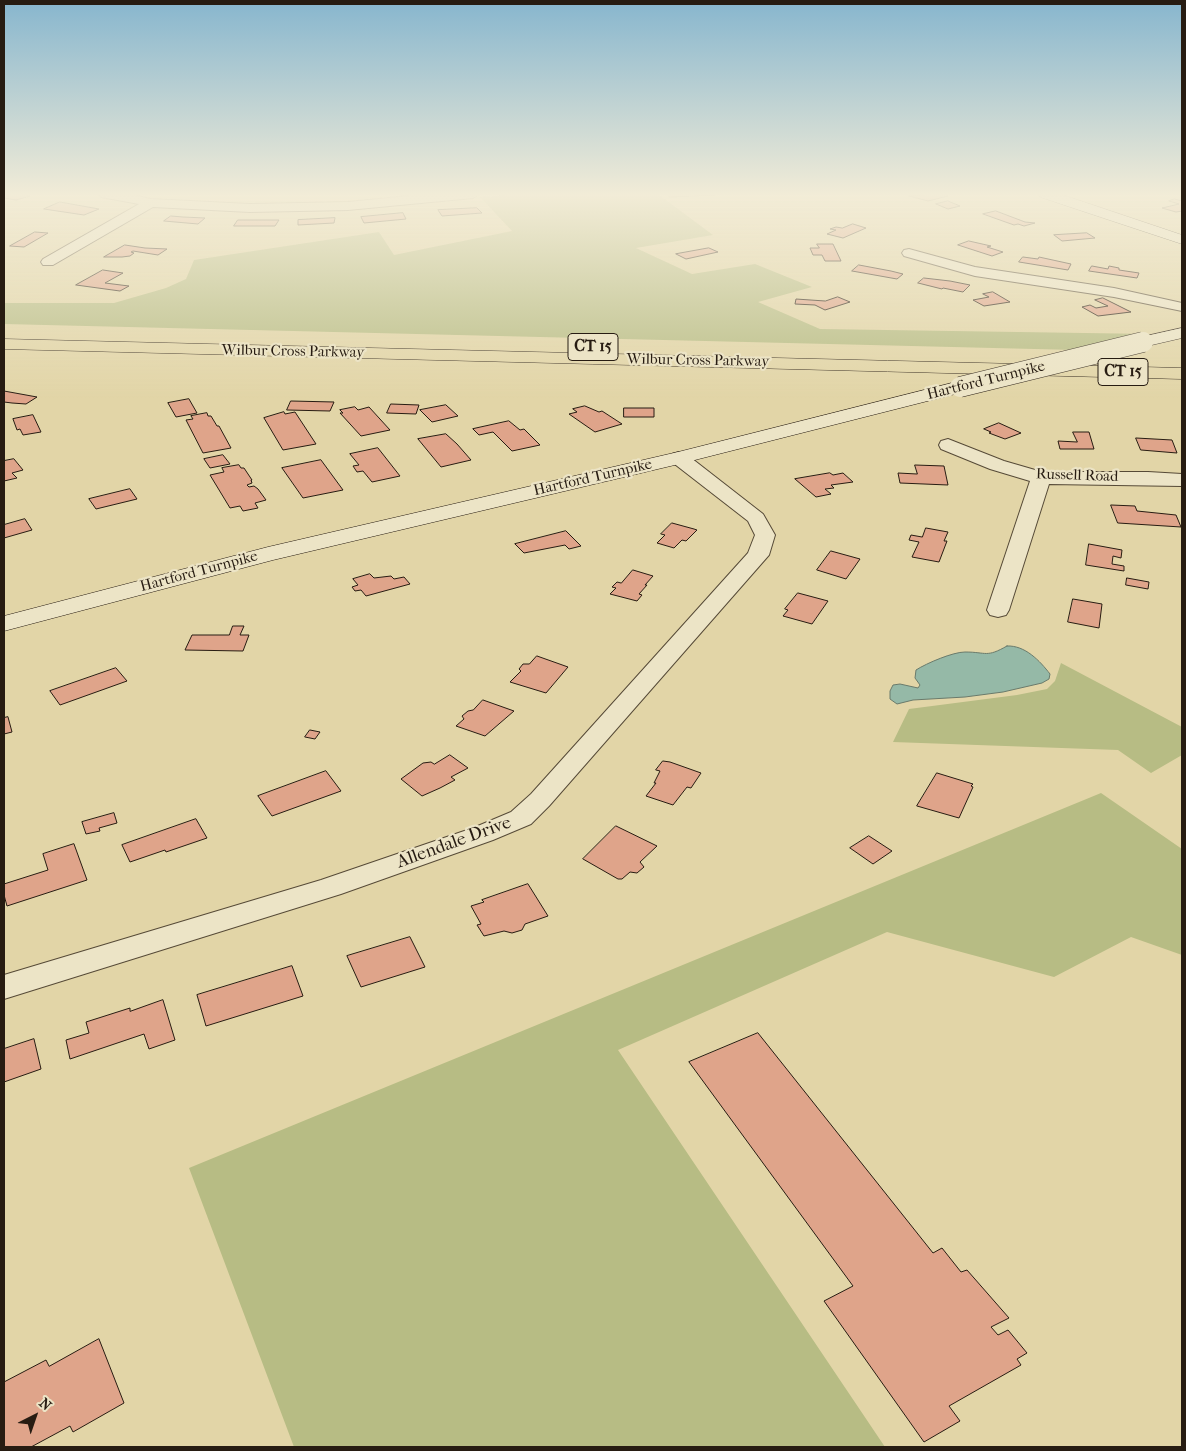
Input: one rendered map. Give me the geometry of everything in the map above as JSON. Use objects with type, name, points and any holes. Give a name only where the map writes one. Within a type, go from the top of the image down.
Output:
[{"type":"highway","name":"Wilbur Cross Parkway","points":[[4,334],[1182,360]]},
{"type":"highway","name":"Wilbur Cross Parkway","points":[[4,344],[1182,374]]},
{"type":"highway","points":[[1063,370],[1182,382]]},
{"type":"main road","name":"Hartford Turnpike","points":[[4,624],[268,554],[679,458],[1182,333]]},
{"type":"street","points":[[938,262],[1018,278],[1124,293],[1182,307]]},
{"type":"street","name":"Russell Road","points":[[948,445],[997,465],[1042,478],[1148,478],[1182,480]]},
{"type":"street","name":"Allendale Drive","points":[[4,987],[331,887],[483,834],[521,818],[540,800],[758,555],[765,535],[756,518],[679,458]]},
{"type":"street","points":[[998,610],[1042,478]]},
{"type":"green space","points":[[193,262],[666,262],[692,274],[755,264],[812,287],[758,302],[820,329],[1152,334],[1076,350],[4,324],[4,303],[114,303],[166,288],[186,279]]},
{"type":"green space","points":[[1061,663],[1182,727],[1182,755],[1151,773],[1118,750],[893,742],[909,709],[1017,695],[1047,689],[1055,681]]},
{"type":"green space","points":[[1101,793],[1182,849],[1182,955],[1131,937],[1054,977],[887,932],[618,1050],[885,1447],[294,1447],[189,1168]]},
{"type":"shaded area","points":[[1007,646],[1020,648],[1032,655],[1050,674],[1049,679],[1042,683],[1003,692],[965,697],[913,700],[897,704],[890,699],[890,691],[893,685],[900,684],[918,688],[920,685],[915,678],[916,670],[933,661],[960,652],[986,654]]},
{"type":"building","points":[[1019,262],[1061,262],[1071,264],[1068,270]]},
{"type":"building","points":[[859,265],[903,274],[897,279],[852,271]]},
{"type":"building","points":[[1092,266],[1108,269],[1109,266],[1119,268],[1119,270],[1139,273],[1137,278],[1089,271]]},
{"type":"building","points":[[103,270],[123,273],[105,283],[129,286],[120,291],[76,285]]},
{"type":"building","points":[[924,278],[970,285],[963,292],[942,289],[918,283]]},
{"type":"building","points":[[993,292],[1010,302],[984,306],[973,300],[989,297],[983,294]]},
{"type":"building","points":[[838,297],[850,302],[825,310],[815,305],[795,304],[796,299],[825,301]]},
{"type":"building","points":[[1103,298],[1131,312],[1098,316],[1082,307],[1090,305],[1096,308],[1108,306],[1095,300]]},
{"type":"building","points":[[4,391],[37,397],[26,404],[4,402]]},
{"type":"building","points":[[189,399],[197,413],[176,417],[168,403]]},
{"type":"building","points":[[291,401],[334,402],[330,411],[287,410]]},
{"type":"building","points":[[391,404],[419,405],[416,414],[387,413]]},
{"type":"building","points":[[446,405],[458,416],[432,422],[420,410]]},
{"type":"building","points":[[585,406],[599,412],[602,411],[622,424],[595,432],[569,414],[577,412],[573,409]]},
{"type":"building","points":[[355,407],[358,410],[369,407],[390,430],[361,436],[340,413],[343,413],[340,410]]},
{"type":"building","points":[[624,408],[654,408],[654,417],[624,417]]},
{"type":"building","points":[[284,412],[285,414],[295,412],[316,444],[283,450],[264,418]]},
{"type":"building","points":[[207,413],[219,426],[231,448],[203,453],[186,420],[193,419],[191,416]]},
{"type":"building","points":[[33,415],[41,432],[23,435],[20,429],[17,430],[13,419]]},
{"type":"building","points":[[509,421],[520,430],[524,429],[540,445],[512,451],[493,432],[479,435],[473,429]]},
{"type":"building","points":[[999,423],[1021,433],[1005,439],[984,429]]},
{"type":"building","points":[[1073,432],[1089,432],[1094,449],[1060,449],[1058,441],[1077,442]]},
{"type":"building","points":[[446,434],[471,460],[441,467],[418,439]]},
{"type":"building","points":[[1136,438],[1172,440],[1177,453],[1141,450]]},
{"type":"building","points":[[378,448],[400,476],[372,482],[363,471],[357,472],[353,466],[359,465],[350,454]]},
{"type":"building","points":[[223,455],[230,464],[210,468],[204,459]]},
{"type":"building","points":[[14,459],[23,470],[12,473],[17,478],[4,481],[4,461]]},
{"type":"building","points":[[321,460],[343,490],[303,498],[282,468]]},
{"type":"building","points":[[239,465],[241,468],[244,468],[252,480],[252,483],[247,485],[258,489],[266,500],[255,503],[258,508],[243,511],[240,506],[230,508],[210,475],[224,472],[222,468]]},
{"type":"building","points":[[915,465],[944,466],[948,485],[900,483],[898,473],[917,474]]},
{"type":"building","points":[[830,473],[833,475],[843,473],[853,482],[831,485],[834,488],[825,489],[831,494],[816,497],[795,479]]},
{"type":"building","points":[[130,489],[137,499],[96,509],[89,499]]},
{"type":"building","points":[[1111,505],[1135,506],[1137,511],[1176,515],[1181,527],[1118,523]]},
{"type":"building","points":[[25,519],[32,530],[4,538],[4,525]]},
{"type":"building","points":[[672,523],[697,530],[686,541],[682,540],[674,548],[657,543],[665,535],[661,534]]},
{"type":"building","points":[[926,528],[948,532],[944,541],[947,541],[939,562],[912,557],[919,542],[909,540],[911,535],[922,537]]},
{"type":"building","points":[[566,531],[581,546],[569,549],[565,545],[524,553],[515,544]]},
{"type":"building","points":[[1089,544],[1122,550],[1121,558],[1113,556],[1112,564],[1124,566],[1124,571],[1086,565]]},
{"type":"building","points":[[831,551],[860,559],[846,579],[817,570]]},
{"type":"building","points":[[633,570],[653,576],[639,594],[642,595],[637,601],[610,594],[616,588],[612,587],[617,582],[621,583]]},
{"type":"building","points":[[370,574],[374,578],[391,576],[394,579],[404,577],[410,584],[366,596],[361,590],[355,591],[352,587],[358,585],[353,579]]},
{"type":"building","points":[[1127,578],[1149,582],[1148,589],[1126,585]]},
{"type":"building","points":[[798,593],[828,601],[812,624],[783,616],[788,610],[785,609]]},
{"type":"building","points":[[1073,599],[1102,604],[1099,628],[1068,622]]},
{"type":"building","points":[[233,626],[244,626],[240,635],[249,635],[243,651],[185,650],[192,635],[229,635]]},
{"type":"building","points":[[537,656],[568,667],[546,693],[510,682],[521,671],[519,669],[523,664],[529,664]]},
{"type":"building","points":[[116,668],[127,681],[60,705],[50,691]]},
{"type":"building","points":[[483,700],[514,711],[485,736],[456,726],[464,719],[462,716],[468,711],[473,710]]},
{"type":"building","points":[[8,717],[12,732],[4,734],[4,718]]},
{"type":"building","points":[[310,730],[320,732],[315,739],[305,737]]},
{"type":"building","points":[[450,755],[468,768],[451,777],[455,780],[440,788],[422,796],[401,779],[423,763],[431,762],[434,764]]},
{"type":"building","points":[[663,761],[701,773],[691,788],[687,787],[673,805],[646,796],[656,783],[654,783],[660,771],[656,770]]},
{"type":"building","points":[[326,771],[341,791],[272,816],[258,796]]},
{"type":"building","points":[[937,773],[973,784],[959,818],[917,806]]},
{"type":"building","points":[[114,813],[117,823],[99,828],[100,831],[86,834],[82,822]]},
{"type":"building","points":[[196,819],[207,838],[130,862],[122,845]]},
{"type":"building","points":[[616,826],[657,846],[640,862],[644,867],[637,873],[630,872],[622,879],[618,879],[583,859]]},
{"type":"building","points":[[869,836],[892,851],[873,864],[850,848]]},
{"type":"building","points":[[74,844],[87,880],[7,906],[4,884],[48,870],[43,854]]},
{"type":"building","points":[[528,884],[548,916],[525,924],[522,930],[512,933],[504,931],[484,936],[477,925],[481,924],[471,906],[484,902],[482,900]]},
{"type":"building","points":[[410,937],[425,967],[361,987],[347,956]]},
{"type":"building","points":[[292,966],[303,996],[206,1026],[197,995]]},
{"type":"building","points":[[163,1000],[175,1040],[149,1049],[144,1034],[70,1059],[66,1040],[89,1033],[86,1022],[130,1008],[130,1011]]},
{"type":"building","points":[[758,1033],[933,1253],[942,1248],[961,1272],[967,1270],[1009,1318],[991,1327],[998,1335],[1008,1330],[1027,1353],[1017,1359],[1021,1365],[949,1406],[960,1421],[924,1442],[824,1301],[853,1286],[689,1062]]},
{"type":"building","points":[[34,1039],[41,1069],[4,1082],[4,1049]]},
{"type":"building","points":[[99,1339],[124,1403],[73,1432],[70,1426],[31,1447],[4,1447],[4,1382],[46,1360],[49,1366]]}]
